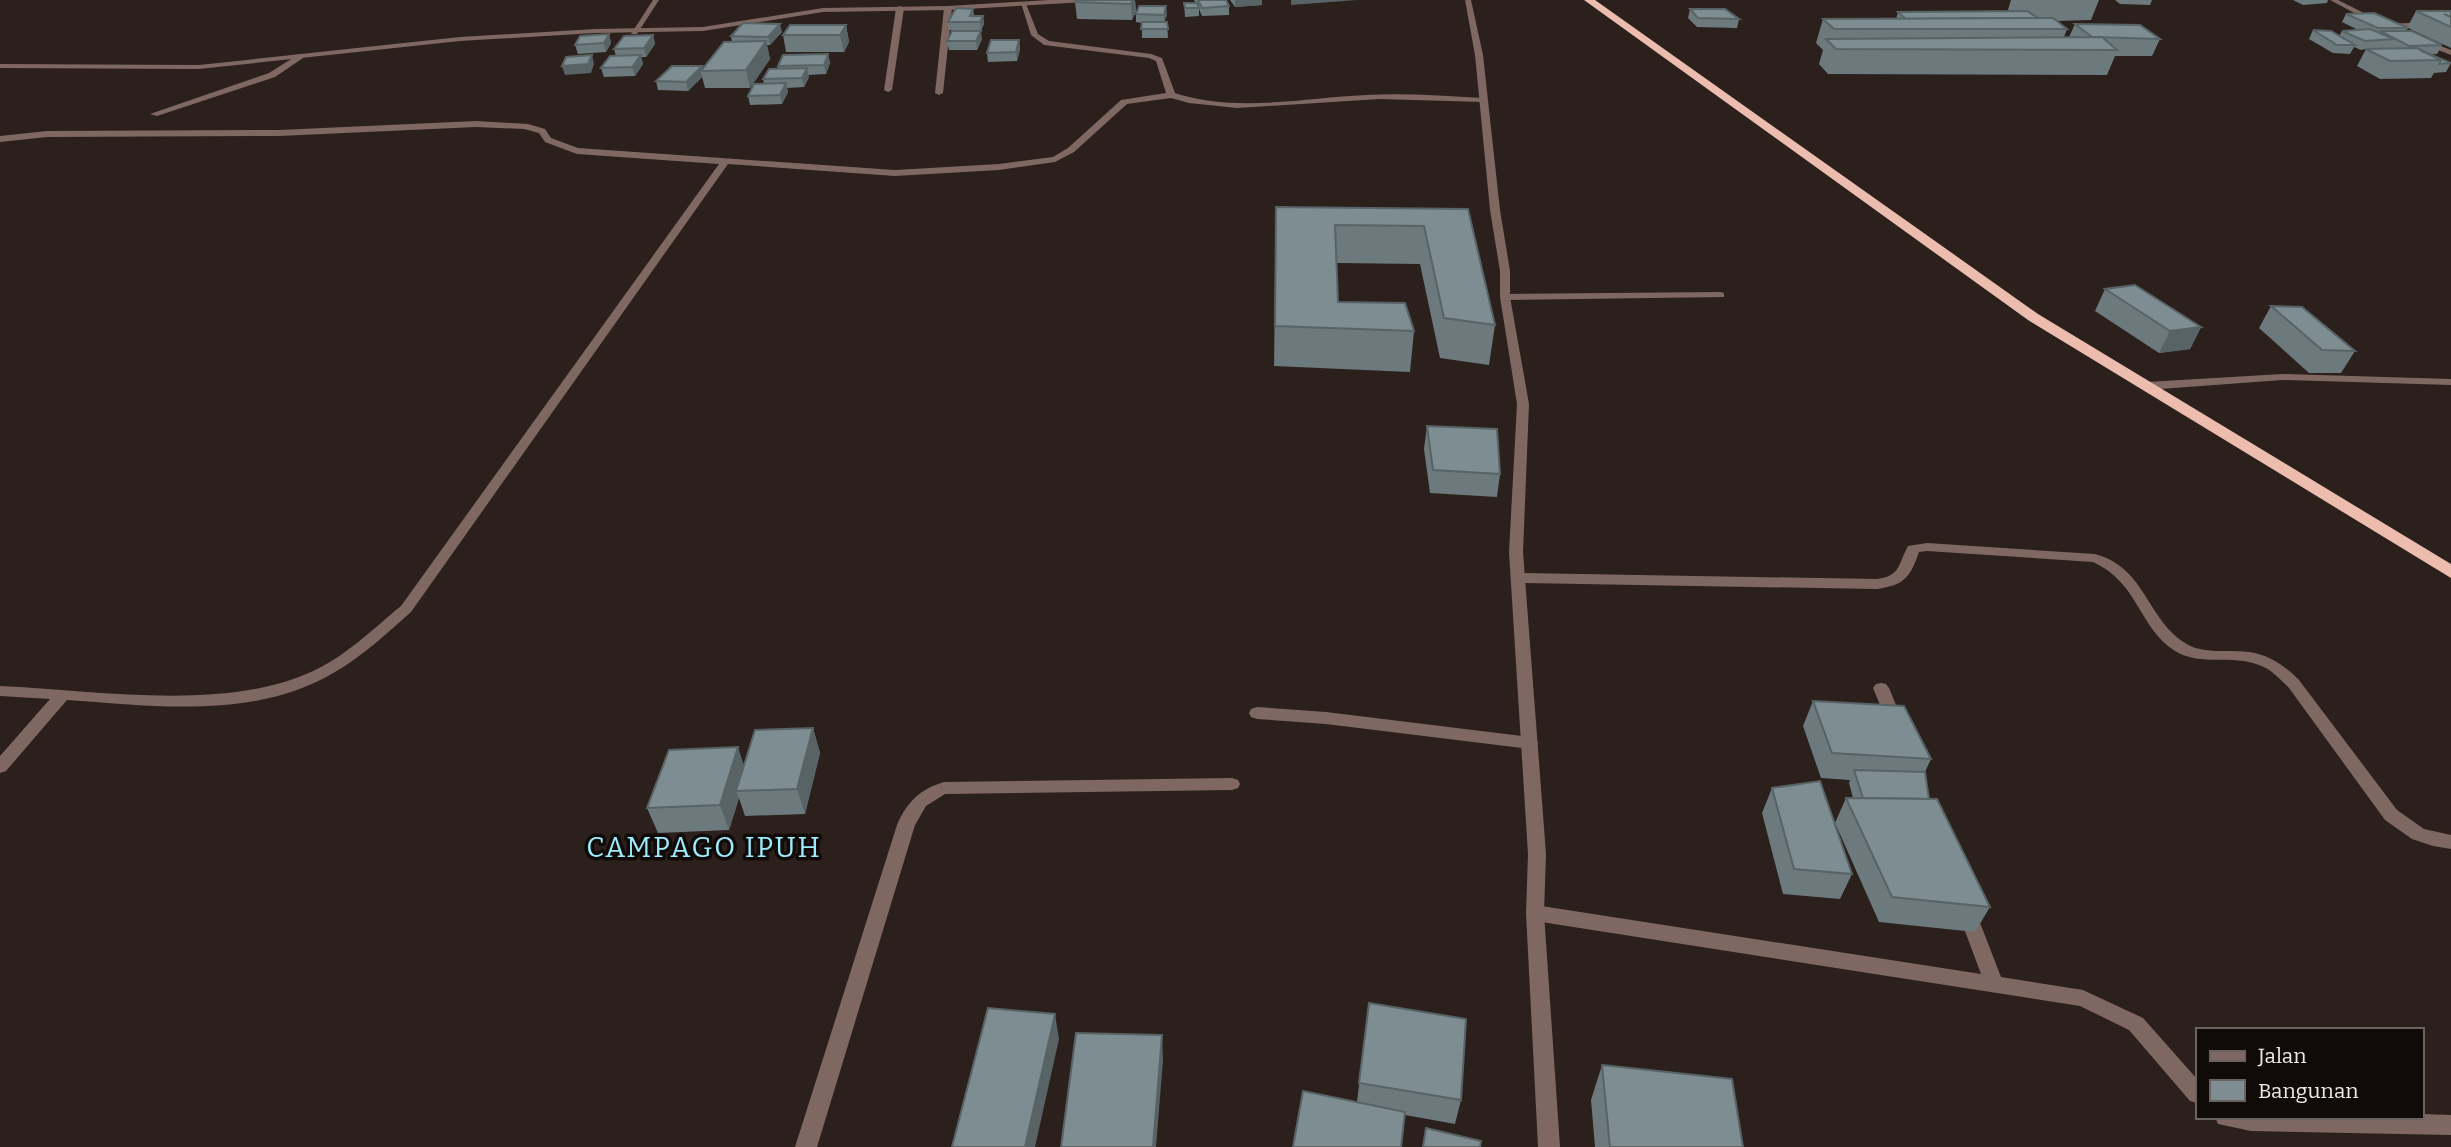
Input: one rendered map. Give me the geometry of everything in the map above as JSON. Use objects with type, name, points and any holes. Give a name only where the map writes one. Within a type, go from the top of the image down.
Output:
[{"type":"highway","points":[[1589,0],[2033,317],[2451,572]]},
{"type":"street","points":[[634,32],[656,0]]},
{"type":"street","points":[[0,66],[199,67],[460,39],[595,31],[704,29],[823,10],[948,8],[1085,0]]},
{"type":"street","points":[[1468,0],[1476,28],[1505,271],[1505,297],[1523,404],[1516,552],[1537,854],[1535,913],[1549,1147]]},
{"type":"street","points":[[2333,0],[2451,53]]},
{"type":"street","points":[[1023,4],[1035,36],[1047,43],[1151,56],[1159,60],[1171,94]]},
{"type":"street","points":[[888,90],[900,8]]},
{"type":"street","points":[[939,93],[948,8]]},
{"type":"street","points":[[2388,26],[2451,23]]},
{"type":"street","points":[[153,114],[272,75],[302,56]]},
{"type":"street","points":[[0,139],[47,134],[279,133],[477,124],[525,126],[542,131],[548,140],[577,151],[895,173],[999,167],[1055,159],[1071,150],[1124,102],[1171,94],[1194,103],[1220,104],[1367,97],[1483,100]]},
{"type":"street","points":[[0,691],[183,701],[238,698],[317,676],[366,642],[406,609],[725,162]]},
{"type":"street","points":[[1505,297],[1720,295]]},
{"type":"street","points":[[2147,386],[2282,377],[2451,382]]},
{"type":"street","points":[[1518,578],[1877,584],[1895,582],[1905,573],[1913,549],[1927,547],[2095,558],[2109,562],[2125,573],[2167,637],[2181,648],[2198,655],[2259,659],[2279,669],[2294,684],[2391,815],[2409,831],[2433,841],[2451,842]]},
{"type":"street","points":[[1881,688],[1900,736]]},
{"type":"street","points":[[0,767],[63,694]]},
{"type":"street","points":[[1256,713],[1326,718],[1530,743]]},
{"type":"street","points":[[806,1147],[906,825],[912,809],[926,794],[944,788],[1232,784]]},
{"type":"street","points":[[1961,895],[1996,985]]},
{"type":"street","points":[[1535,913],[2083,998],[2136,1024],[2196,1093]]},
{"type":"street","points":[[2238,1119],[2451,1125]]},
{"type":"building","points":[[1133,0],[1131,4],[1075,2]]},
{"type":"building","points":[[1198,0],[1226,0],[1229,6],[1202,8]]},
{"type":"building","points":[[1184,3],[1197,3],[1199,8],[1185,8]]},
{"type":"building","points":[[1139,6],[1166,6],[1164,15],[1136,14]]},
{"type":"building","points":[[956,8],[973,9],[970,16],[983,16],[980,22],[948,22]]},
{"type":"building","points":[[1690,9],[1725,9],[1739,19],[1698,18]]},
{"type":"building","points":[[2027,11],[2038,18],[1906,19],[1898,12]]},
{"type":"building","points":[[2416,11],[2451,11],[2451,27]]},
{"type":"building","points":[[2374,13],[2408,28],[2378,28],[2346,14]]},
{"type":"building","points":[[2053,18],[2067,29],[1834,29],[1823,19]]},
{"type":"building","points":[[1142,22],[1167,22],[1168,29],[1141,29]]},
{"type":"building","points":[[743,23],[780,24],[768,37],[731,36]]},
{"type":"building","points":[[2075,24],[2140,25],[2160,39],[2092,37]]},
{"type":"building","points":[[790,25],[846,25],[840,35],[783,35]]},
{"type":"building","points":[[2370,29],[2394,39],[2365,41],[2342,31]]},
{"type":"building","points":[[2313,30],[2331,31],[2355,45],[2337,45]]},
{"type":"building","points":[[952,31],[981,31],[976,41],[947,41]]},
{"type":"building","points":[[2380,31],[2412,31],[2442,45],[2409,46]]},
{"type":"building","points":[[609,34],[604,43],[575,45],[580,36]]},
{"type":"building","points":[[653,35],[644,48],[614,49],[624,36]]},
{"type":"building","points":[[2102,37],[2117,50],[1836,49],[1826,39]]},
{"type":"building","points":[[991,40],[1019,40],[1016,52],[987,53]]},
{"type":"building","points":[[766,41],[746,70],[701,71],[724,42]]},
{"type":"building","points":[[2417,48],[2441,60],[2390,61],[2366,49]]},
{"type":"building","points":[[2420,50],[2451,63],[2439,64],[2441,60]]},
{"type":"building","points":[[828,54],[824,65],[778,66],[783,55]]},
{"type":"building","points":[[592,55],[588,64],[562,66],[566,57]]},
{"type":"building","points":[[641,55],[632,67],[601,68],[610,56]]},
{"type":"building","points":[[672,66],[702,66],[686,82],[656,81]]},
{"type":"building","points":[[807,68],[802,78],[763,79],[769,69]]},
{"type":"building","points":[[786,83],[780,95],[748,96],[754,84]]},
{"type":"building","points":[[1276,207],[1468,209],[1495,325],[1444,318],[1424,226],[1335,225],[1338,302],[1405,303],[1414,331],[1275,326]]},
{"type":"building","points":[[2135,285],[2201,327],[2170,331],[2105,289]]},
{"type":"building","points":[[2271,306],[2302,307],[2355,351],[2322,350]]},
{"type":"building","points":[[1427,426],[1497,429],[1500,474],[1433,470]]},
{"type":"building","points":[[1813,701],[1904,706],[1931,759],[1832,753]]},
{"type":"building","points":[[813,728],[797,789],[736,791],[755,730]]},
{"type":"building","points":[[738,747],[720,805],[647,808],[669,750]]},
{"type":"building","points":[[1854,770],[1925,772],[1929,799],[1863,798]]},
{"type":"building","points":[[1820,781],[1852,874],[1794,869],[1772,788]]},
{"type":"building","points":[[1846,798],[1937,799],[1990,907],[1892,897]]},
{"type":"building","points":[[1369,1003],[1466,1019],[1461,1100],[1359,1083]]},
{"type":"building","points":[[988,1008],[1055,1014],[1025,1147],[952,1147]]},
{"type":"building","points":[[1076,1033],[1162,1035],[1153,1147],[1061,1147]]},
{"type":"building","points":[[1602,1065],[1732,1079],[1743,1147],[1610,1147]]},
{"type":"building","points":[[1303,1091],[1405,1112],[1401,1147],[1293,1147]]},
{"type":"building","points":[[1426,1128],[1481,1141],[1480,1147],[1423,1147]]},
{"type":"district","name":"CAMPAGO IPUH","points":[[704,847]]}]
